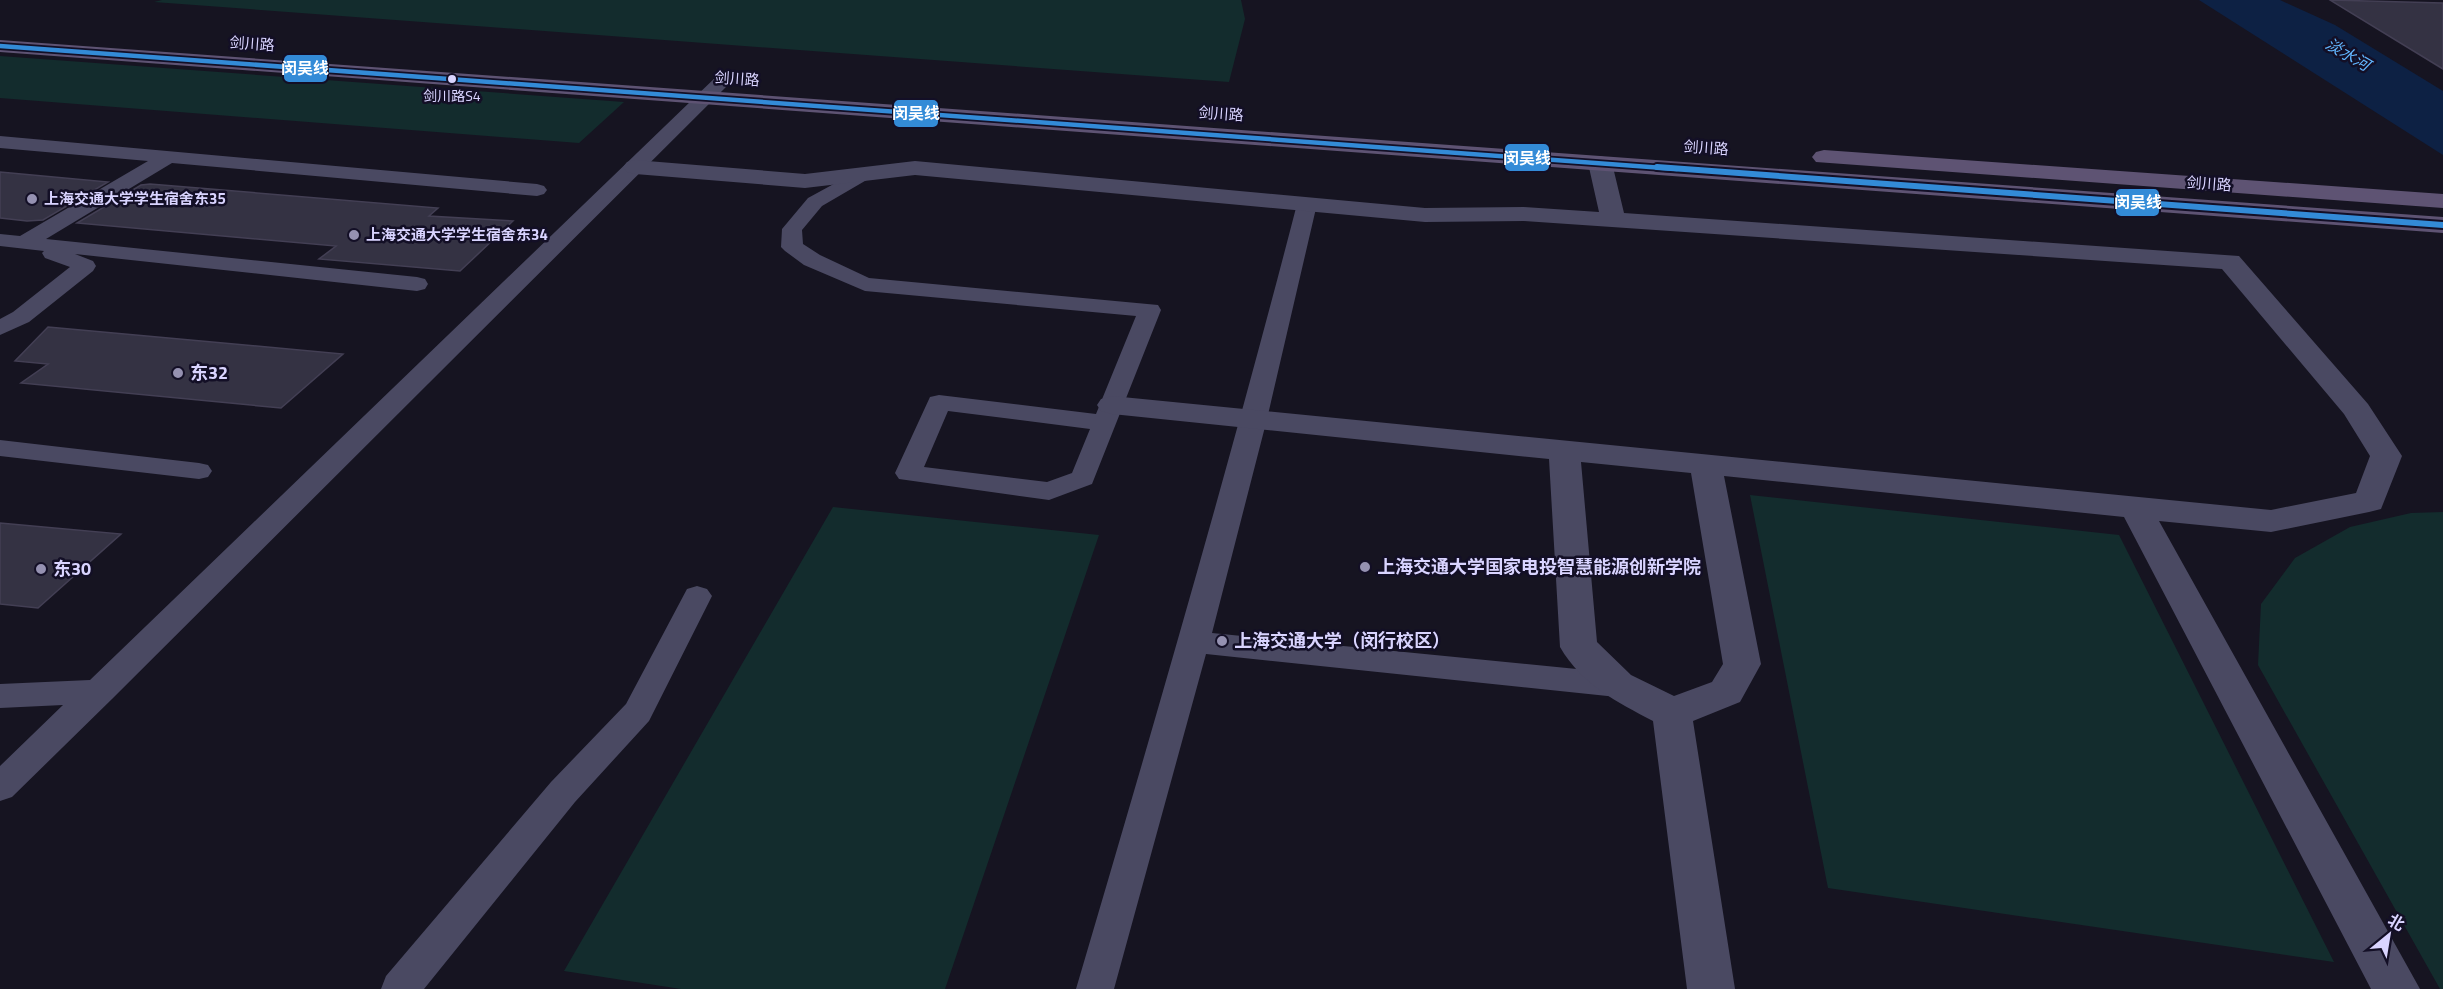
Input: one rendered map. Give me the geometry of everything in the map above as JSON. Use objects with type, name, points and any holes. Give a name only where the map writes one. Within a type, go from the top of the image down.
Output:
[{"type":"main road","name":"剑川路","points":[[0,26],[666,74]]},
{"type":"main road","name":"剑川路","points":[[0,46],[720,83],[1600,163],[2443,225]]},
{"type":"main road","name":"剑川路","points":[[1799,155],[2443,201]]},
{"type":"street","points":[[1600,163],[1613,220]]},
{"type":"street","points":[[635,167],[805,181],[915,168],[1425,215],[1524,214],[2230,262],[2357,410],[2386,456],[2369,501],[2271,521],[1254,419],[1108,414]]},
{"type":"street","points":[[1564,451],[1579,647],[1617,685],[1672,713],[1726,692],[1742,664],[1706,466]]},
{"type":"street","points":[[2136,509],[2396,989]]},
{"type":"street","points":[[1672,713],[1711,989]]},
{"type":"lane","points":[[0,787],[720,83]]},
{"type":"lane","points":[[0,142],[167,159],[537,190]]},
{"type":"lane","points":[[25,242],[167,159]]},
{"type":"lane","points":[[863,174],[815,202],[792,229],[792,247],[812,260],[865,284],[1150,310],[1083,478],[1049,491],[908,473],[939,402],[1108,414]]},
{"type":"lane","points":[[1095,989],[1194,642],[1254,419],[1307,204]]},
{"type":"lane","points":[[0,240],[417,284]]},
{"type":"lane","points":[[0,328],[21,317],[85,266],[25,242]]},
{"type":"lane","points":[[0,448],[199,471]]},
{"type":"lane","points":[[400,989],[563,792],[638,712],[697,597]]},
{"type":"lane","points":[[1194,642],[1617,685]]},
{"type":"lane","points":[[0,696],[100,691]]},
{"type":"green space","points":[[162,0],[1241,0],[1245,19],[1229,82],[154,2]]},
{"type":"green space","points":[[0,56],[624,102],[579,143],[0,98]]},
{"type":"green space","points":[[1750,495],[2119,535],[2334,962],[1828,888]]},
{"type":"green space","points":[[833,507],[1099,535],[945,989],[681,989],[564,971]]},
{"type":"green space","points":[[2443,512],[2443,989],[2440,989],[2258,665],[2261,604],[2295,558],[2350,527],[2411,513]]},
{"type":"water","name":"淡水河","points":[[2199,0],[2280,0],[2335,25],[2443,91],[2443,155]]},
{"type":"building","points":[[2330,0],[2443,3],[2443,69]]},
{"type":"building","name":"上海交通大学学生宿舍东35","points":[[0,172],[108,182],[43,220],[27,221],[0,218]]},
{"type":"building","name":"上海交通大学学生宿舍东34","points":[[141,185],[438,208],[429,216],[513,221],[460,271],[319,259],[336,246],[77,223]]},
{"type":"building","name":"东32","points":[[48,327],[343,354],[281,408],[21,383],[48,364],[15,361]]},
{"type":"building","name":"东30","points":[[0,523],[121,534],[38,608],[0,604]]},
{"type":"transit line","name":"闵吴线","points":[[0,46],[2443,225]]},
{"type":"place","name":"剑川路S4","points":[[452,79]]},
{"type":"place","name":"上海交通大学学生宿舍东35","points":[[32,199]]},
{"type":"place","name":"上海交通大学学生宿舍东34","points":[[354,235]]},
{"type":"place","name":"东32","points":[[178,373]]},
{"type":"place","name":"上海交通大学国家电投智慧能源创新学院","points":[[1365,567]]},
{"type":"place","name":"东30","points":[[41,569]]},
{"type":"place","name":"上海交通大学（闵行校区）","points":[[1222,641]]}]
